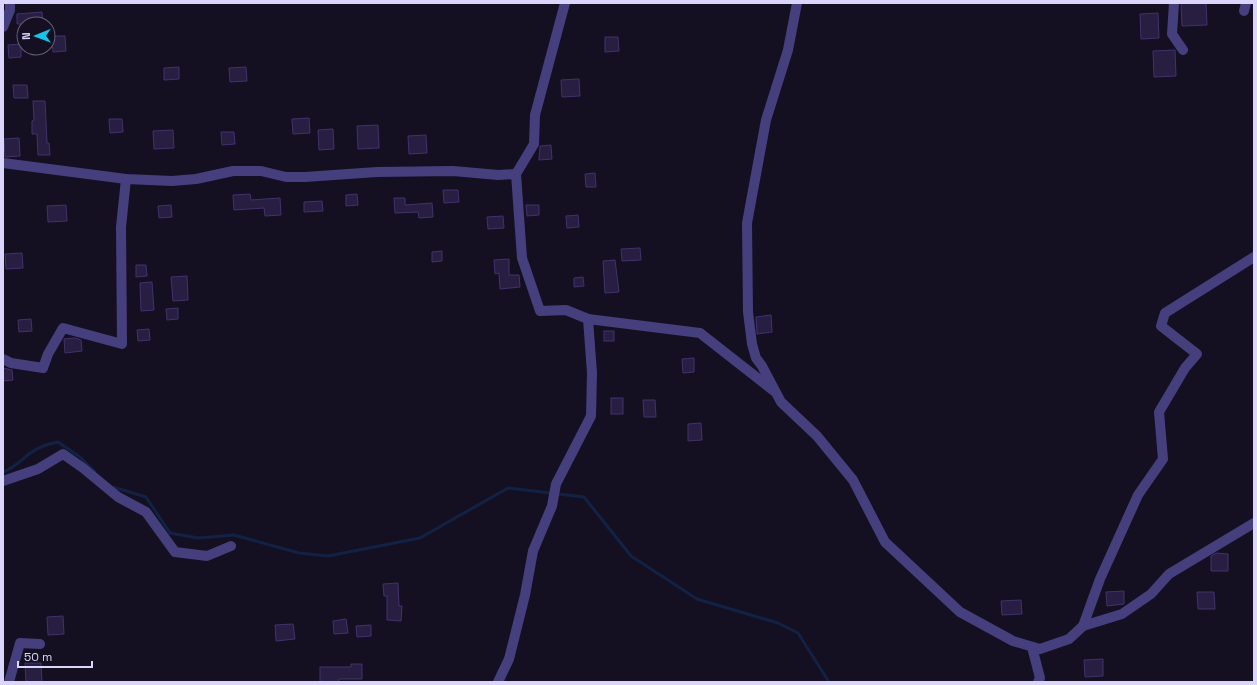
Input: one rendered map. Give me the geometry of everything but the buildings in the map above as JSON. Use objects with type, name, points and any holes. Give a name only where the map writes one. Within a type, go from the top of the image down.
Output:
[{"type":"street","points":[[3,27],[10,10],[10,3]]},
{"type":"street","points":[[565,3],[535,114],[534,144],[516,174],[522,258],[540,311],[566,310],[588,320],[700,333],[776,393]]},
{"type":"street","points":[[797,3],[788,50],[766,120],[747,223],[748,312],[752,344],[756,358],[762,366],[781,402],[817,436],[853,480],[885,542],[960,612],[1013,641],[1040,649],[1069,639],[1083,626],[1122,614],[1151,594],[1169,574],[1254,523]]},
{"type":"street","points":[[1174,3],[1172,34],[1183,50]]},
{"type":"street","points":[[3,163],[126,179],[172,181],[196,179],[234,172],[261,171],[286,176],[305,177],[377,172],[453,171],[516,174]]},
{"type":"street","points":[[3,359],[10,363],[43,368],[48,354],[63,328],[95,335],[122,344],[121,227],[126,179]]},
{"type":"street","points":[[1083,626],[1100,579],[1138,495],[1163,459],[1159,412],[1185,368],[1197,354],[1161,326],[1165,313],[1254,257]]},
{"type":"street","points":[[498,682],[509,659],[526,595],[533,551],[552,506],[556,484],[591,416],[592,373],[588,320]]},
{"type":"street","points":[[3,481],[38,469],[63,454],[83,468],[118,497],[146,512],[175,552],[207,556],[231,546]]},
{"type":"street","points":[[9,682],[20,643],[40,644]]},
{"type":"street","points":[[1032,647],[1040,678],[1038,682]]},
{"type":"waterway","points":[[3,472],[14,466],[36,449],[58,442],[80,457],[95,472]]},
{"type":"waterway","points":[[113,487],[146,497],[170,533],[198,538],[234,535],[299,553],[328,556],[420,538],[508,488],[584,497],[631,556],[697,599],[778,623],[798,633],[829,682]]}]
